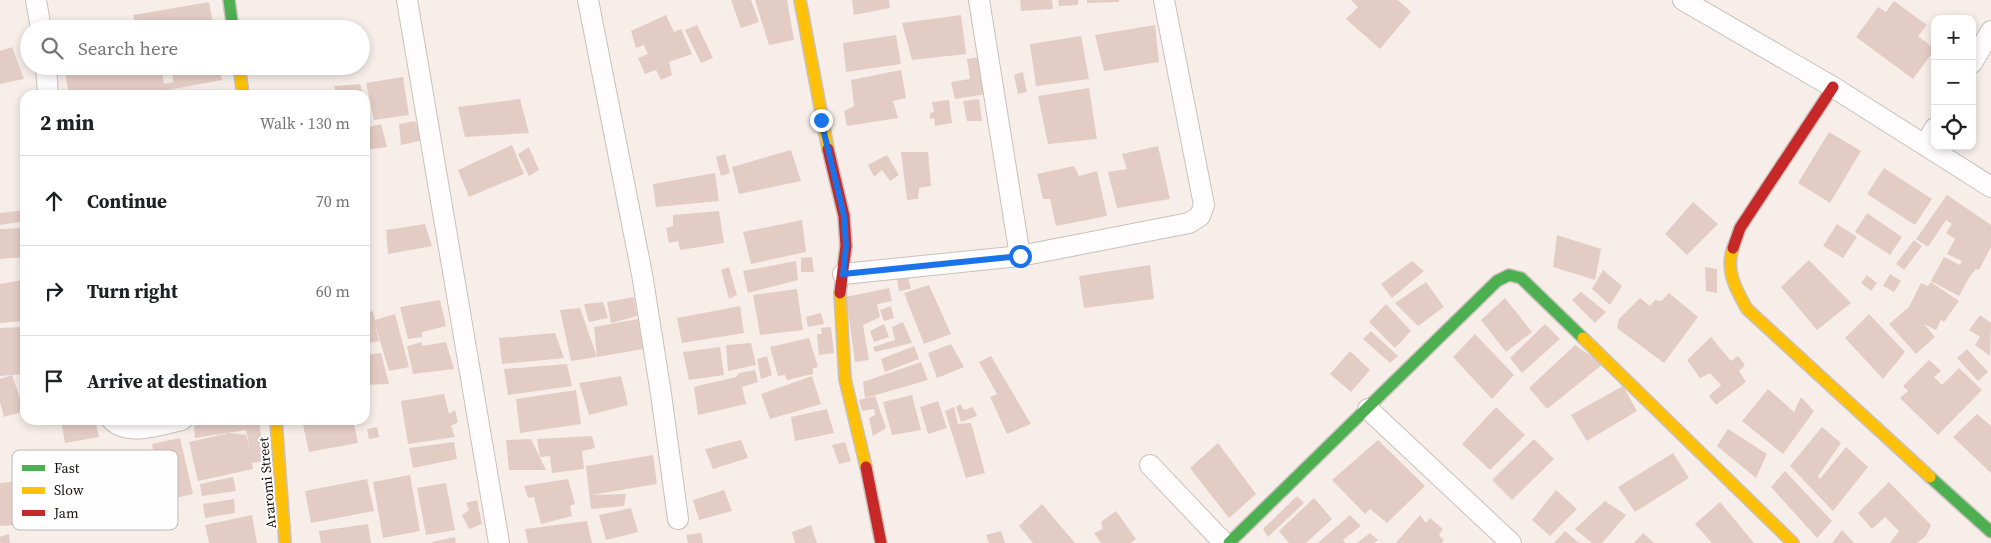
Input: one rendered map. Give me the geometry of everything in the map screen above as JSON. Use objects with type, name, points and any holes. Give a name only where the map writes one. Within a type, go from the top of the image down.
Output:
[{"type":"street","points":[[36,0],[39,20]]},
{"type":"street","points":[[229,0],[232,20]]},
{"type":"street","points":[[407,0],[499,543]]},
{"type":"street","points":[[588,0],[642,274],[678,519]]},
{"type":"street","points":[[800,0],[821,120],[844,216],[846,246],[840,319],[845,378],[874,500],[881,543]]},
{"type":"street","points":[[979,0],[1020,256]]},
{"type":"street","points":[[843,274],[1020,256],[1189,223],[1200,216],[1204,205],[1164,0]]},
{"type":"street","points":[[1683,0],[1833,87],[1930,136],[1991,187]]},
{"type":"street","points":[[1974,60],[1991,31]]},
{"type":"street","points":[[47,75],[48,90]]},
{"type":"street","points":[[239,75],[241,90]]},
{"type":"street","points":[[1833,87],[1740,228],[1730,257],[1732,281],[1747,309],[1991,532]]},
{"type":"street","points":[[1229,543],[1497,281],[1510,275],[1521,278],[1793,543]]},
{"type":"street","points":[[1368,409],[1511,543]]},
{"type":"street","points":[[119,425],[130,429],[153,425]]},
{"type":"street","name":"Araromi Street","points":[[276,425],[285,543]]},
{"type":"street","points":[[1150,465],[1224,543]]},
{"type":"building","points":[[731,0],[751,0],[759,22],[741,28]]},
{"type":"building","points":[[755,0],[787,0],[794,40],[769,45]]},
{"type":"building","points":[[852,0],[889,0],[890,8],[854,15]]},
{"type":"building","points":[[1020,0],[1052,0],[1053,9],[1021,11]]},
{"type":"building","points":[[1058,0],[1078,0],[1078,5],[1059,6]]},
{"type":"building","points":[[1087,0],[1119,0],[1119,2],[1087,3]]},
{"type":"building","points":[[1351,0],[1398,0],[1411,12],[1380,49],[1346,19],[1358,7]]},
{"type":"building","points":[[1894,1],[1927,25],[1918,36],[1931,46],[1931,54],[1913,79],[1856,37],[1878,7],[1886,12]]},
{"type":"building","points":[[209,2],[212,20],[134,20],[133,15]]},
{"type":"building","points":[[666,15],[674,32],[681,29],[692,54],[669,62],[672,75],[661,80],[656,70],[645,74],[638,58],[648,54],[644,45],[636,48],[631,31]]},
{"type":"building","points":[[961,15],[966,54],[912,60],[902,23]]},
{"type":"building","points":[[697,25],[713,58],[701,63],[685,30]]},
{"type":"building","points":[[1155,25],[1159,62],[1104,71],[1095,35]]},
{"type":"building","points":[[896,35],[901,64],[846,72],[843,43]]},
{"type":"building","points":[[1081,36],[1089,79],[1036,86],[1030,44]]},
{"type":"building","points":[[12,47],[20,68],[20,75],[22,75],[24,79],[0,84],[0,51]]},
{"type":"building","points":[[986,56],[993,93],[955,99],[951,82],[970,79],[967,59]]},
{"type":"building","points":[[901,70],[906,98],[893,101],[898,118],[847,126],[844,111],[854,106],[851,80]]},
{"type":"building","points":[[1023,72],[1027,92],[1018,94],[1014,75]]},
{"type":"building","points":[[66,75],[162,75],[164,84],[173,82],[173,75],[221,75],[222,80],[168,90],[68,90]]},
{"type":"building","points":[[403,77],[409,115],[374,120],[370,102],[370,90],[368,90],[366,83]]},
{"type":"building","points":[[360,84],[362,90],[335,90],[334,86]]},
{"type":"building","points":[[1089,88],[1097,139],[1048,144],[1038,96]]},
{"type":"building","points":[[520,99],[529,133],[465,137],[458,107]]},
{"type":"building","points":[[979,99],[982,121],[967,121],[963,101]]},
{"type":"building","points":[[949,100],[952,123],[935,126],[934,118],[930,119],[930,113],[934,112],[932,102]]},
{"type":"building","points":[[415,121],[423,140],[401,145],[399,124]]},
{"type":"building","points":[[381,124],[387,147],[370,149],[370,127]]},
{"type":"building","points":[[1829,132],[1861,151],[1830,203],[1798,183]]},
{"type":"building","points":[[512,145],[524,174],[469,197],[458,170]]},
{"type":"building","points":[[1158,146],[1170,199],[1117,208],[1108,172],[1127,169],[1122,154]]},
{"type":"building","points":[[529,147],[539,170],[529,176],[518,154]]},
{"type":"building","points":[[791,150],[801,181],[739,194],[732,167]]},
{"type":"building","points":[[901,152],[928,152],[931,186],[919,188],[918,199],[907,200]]},
{"type":"building","points":[[725,154],[730,173],[721,176],[716,157]]},
{"type":"building","points":[[887,155],[899,175],[890,181],[882,170],[874,177],[868,165]]},
{"type":"building","points":[[1074,166],[1079,176],[1097,171],[1107,216],[1056,226],[1050,199],[1043,199],[1037,174]]},
{"type":"building","points":[[1884,168],[1932,199],[1915,225],[1867,194]]},
{"type":"building","points":[[715,173],[719,201],[656,207],[653,184]]},
{"type":"building","points":[[1947,195],[1991,225],[1991,247],[1979,270],[1976,269],[1970,276],[1959,296],[1931,281],[1944,257],[1960,265],[1962,261],[1947,254],[1955,239],[1946,233],[1952,224],[1946,220],[1928,247],[1916,239]]},
{"type":"building","points":[[1693,202],[1718,224],[1687,255],[1665,234]]},
{"type":"building","points":[[20,211],[20,222],[0,225],[0,213]]},
{"type":"building","points":[[719,211],[724,243],[680,250],[678,241],[669,243],[666,228],[673,226],[673,215]]},
{"type":"building","points":[[1867,213],[1902,237],[1890,255],[1855,232]]},
{"type":"building","points":[[802,220],[806,252],[751,264],[743,232]]},
{"type":"building","points":[[425,224],[432,246],[388,254],[386,230]]},
{"type":"building","points":[[1837,224],[1857,237],[1843,258],[1823,246]]},
{"type":"building","points":[[20,228],[20,257],[0,259],[0,229]]},
{"type":"building","points":[[1557,235],[1601,249],[1595,280],[1553,267]]},
{"type":"building","points":[[1914,240],[1922,246],[1904,270],[1896,264]]},
{"type":"building","points":[[812,257],[814,272],[801,272],[801,258]]},
{"type":"building","points":[[1809,260],[1851,303],[1817,330],[1781,287]]},
{"type":"building","points":[[796,261],[798,280],[748,293],[743,271]]},
{"type":"building","points":[[1412,261],[1424,271],[1392,298],[1381,284]]},
{"type":"building","points":[[1150,265],[1154,299],[1084,308],[1079,276]]},
{"type":"building","points":[[729,267],[737,295],[729,299],[721,270]]},
{"type":"building","points":[[1705,267],[1717,269],[1717,293],[1706,291]]},
{"type":"building","points":[[1603,270],[1622,286],[1610,305],[1592,289]]},
{"type":"building","points":[[1890,274],[1901,281],[1894,292],[1883,286]]},
{"type":"building","points":[[1867,275],[1877,283],[1871,291],[1861,283]]},
{"type":"building","points":[[908,278],[911,289],[899,291],[897,279]]},
{"type":"building","points":[[20,280],[20,321],[0,323],[0,284]]},
{"type":"building","points":[[1426,282],[1444,307],[1418,326],[1395,303]]},
{"type":"building","points":[[1931,282],[1959,301],[1944,322],[1941,320],[1936,330],[1924,324],[1935,337],[1916,354],[1889,324],[1909,307],[1921,283],[1928,286]]},
{"type":"building","points":[[929,285],[951,334],[924,344],[904,293]]},
{"type":"building","points":[[889,288],[892,301],[877,304],[880,317],[863,325],[869,360],[855,362],[846,297]]},
{"type":"building","points":[[797,289],[803,330],[760,335],[753,295]]},
{"type":"building","points":[[1581,292],[1606,312],[1595,323],[1572,300]]},
{"type":"building","points":[[1669,293],[1698,317],[1664,363],[1617,328],[1619,319],[1640,298],[1650,306],[1655,300],[1661,301]]},
{"type":"building","points":[[634,297],[637,316],[611,323],[607,302]]},
{"type":"building","points":[[1505,298],[1532,332],[1506,352],[1481,320]]},
{"type":"building","points":[[440,300],[446,326],[422,332],[422,337],[408,339],[400,307]]},
{"type":"building","points":[[603,302],[608,318],[589,322],[584,304]]},
{"type":"building","points":[[1386,304],[1411,331],[1395,348],[1369,322]]},
{"type":"building","points":[[740,306],[744,333],[682,343],[677,318]]},
{"type":"building","points":[[891,306],[894,318],[884,321],[880,310]]},
{"type":"building","points":[[580,308],[597,357],[571,361],[560,310]]},
{"type":"building","points":[[373,311],[375,320],[395,314],[409,367],[389,371],[375,324],[379,341],[370,343],[370,312]]},
{"type":"building","points":[[821,313],[824,324],[808,327],[806,317]]},
{"type":"building","points":[[1869,314],[1905,352],[1883,379],[1845,338]]},
{"type":"building","points":[[1980,315],[1991,323],[1990,356],[1975,345],[1980,337],[1969,330]]},
{"type":"building","points":[[638,319],[643,349],[597,357],[594,327]]},
{"type":"building","points":[[903,322],[912,343],[875,352],[873,347],[895,340],[892,327]]},
{"type":"building","points":[[884,324],[889,337],[874,342],[870,331]]},
{"type":"building","points":[[1545,324],[1560,339],[1522,373],[1510,358]]},
{"type":"building","points":[[20,327],[20,374],[0,376],[0,328]]},
{"type":"building","points":[[831,327],[834,353],[819,355],[817,334],[822,334],[821,328]]},
{"type":"building","points":[[1371,331],[1398,356],[1390,363],[1363,339]]},
{"type":"building","points":[[555,333],[564,358],[502,364],[499,338]]},
{"type":"building","points":[[1475,334],[1514,375],[1492,399],[1453,357]]},
{"type":"building","points":[[1711,337],[1731,361],[1738,356],[1745,365],[1739,371],[1746,382],[1716,405],[1709,396],[1721,385],[1710,373],[1700,378],[1687,360]]},
{"type":"building","points":[[809,338],[818,367],[813,368],[813,374],[787,380],[785,375],[778,376],[770,347]]},
{"type":"building","points":[[422,342],[422,346],[446,342],[454,369],[413,374],[407,346]]},
{"type":"building","points":[[751,343],[756,365],[728,371],[726,345]]},
{"type":"building","points":[[951,344],[964,367],[937,378],[928,353]]},
{"type":"building","points":[[1575,345],[1603,364],[1547,409],[1529,388]]},
{"type":"building","points":[[914,346],[919,359],[885,372],[881,359]]},
{"type":"building","points":[[720,347],[724,375],[689,380],[683,352]]},
{"type":"building","points":[[1967,349],[1988,372],[1978,381],[1957,358]]},
{"type":"building","points":[[1350,351],[1370,370],[1351,392],[1330,374]]},
{"type":"building","points":[[381,353],[389,384],[370,385],[370,354]]},
{"type":"building","points":[[767,356],[772,375],[761,379],[757,359]]},
{"type":"building","points":[[991,356],[1031,424],[1007,434],[990,397],[997,394],[979,362]]},
{"type":"building","points":[[1929,360],[1941,371],[1934,377],[1942,385],[1959,368],[1982,390],[1938,435],[1900,398],[1908,391],[1903,386]]},
{"type":"building","points":[[921,362],[928,380],[865,398],[863,382]]},
{"type":"building","points":[[567,364],[572,386],[508,395],[504,369]]},
{"type":"building","points":[[755,370],[758,382],[742,387],[746,404],[698,415],[694,387],[736,377],[739,373]]},
{"type":"building","points":[[12,375],[20,398],[20,412],[4,417],[0,402],[0,379]]},
{"type":"building","points":[[621,376],[628,405],[589,415],[579,383]]},
{"type":"building","points":[[812,376],[821,404],[770,419],[761,394]]},
{"type":"building","points":[[1623,386],[1637,411],[1587,441],[1571,415]]},
{"type":"building","points":[[1768,389],[1794,412],[1801,397],[1814,411],[1783,454],[1742,421]]},
{"type":"building","points":[[576,390],[581,424],[520,433],[516,399]]},
{"type":"building","points":[[444,394],[449,414],[455,410],[458,422],[451,426],[455,437],[408,444],[401,401]]},
{"type":"building","points":[[912,395],[921,430],[892,435],[883,402]]},
{"type":"building","points":[[875,396],[886,428],[873,436],[869,418],[875,415],[874,409],[862,411],[859,400]]},
{"type":"building","points":[[938,401],[947,428],[928,434],[920,407]]},
{"type":"building","points":[[960,404],[964,410],[973,407],[977,416],[961,422],[956,407]]},
{"type":"building","points":[[954,407],[958,424],[971,423],[985,473],[966,478],[945,411]]},
{"type":"building","points":[[1496,407],[1525,435],[1490,470],[1462,444]]},
{"type":"building","points":[[827,409],[834,433],[795,441],[791,417]]},
{"type":"building","points":[[1977,414],[1991,426],[1991,473],[1953,437]]},
{"type":"building","points":[[62,425],[96,425],[99,437],[65,443]]},
{"type":"building","points":[[260,425],[264,461],[252,463],[253,469],[198,481],[189,442],[229,433],[246,435],[250,450],[246,430],[195,438],[194,426]]},
{"type":"building","points":[[303,425],[354,425],[358,443],[309,452]]},
{"type":"building","points":[[377,427],[379,437],[369,439],[367,429]]},
{"type":"building","points":[[1822,427],[1841,443],[1818,476],[1820,479],[1846,447],[1868,467],[1833,511],[1790,466]]},
{"type":"building","points":[[1728,429],[1767,454],[1756,478],[1717,446]]},
{"type":"building","points":[[592,436],[595,448],[582,451],[584,469],[552,473],[550,456],[540,457],[537,439]]},
{"type":"building","points":[[180,438],[193,494],[178,497],[178,450],[153,450],[152,444]]},
{"type":"building","points":[[531,439],[546,470],[509,470],[506,440]]},
{"type":"building","points":[[1534,439],[1554,459],[1512,500],[1492,480]]},
{"type":"building","points":[[741,440],[748,458],[713,469],[705,449]]},
{"type":"building","points":[[1378,440],[1425,486],[1387,523],[1370,509],[1365,514],[1332,480]]},
{"type":"building","points":[[454,442],[457,459],[413,468],[409,448]]},
{"type":"building","points":[[845,442],[851,461],[839,464],[832,445]]},
{"type":"building","points":[[1218,443],[1256,494],[1229,518],[1190,468]]},
{"type":"building","points":[[1673,453],[1689,478],[1635,512],[1618,487]]},
{"type":"building","points":[[653,455],[657,484],[591,495],[626,494],[624,506],[591,509],[586,466]]},
{"type":"building","points":[[1785,471],[1832,521],[1817,538],[1771,487]]},
{"type":"building","points":[[410,475],[420,531],[383,538],[373,482]]},
{"type":"building","points":[[233,477],[236,491],[202,496],[200,484]]},
{"type":"building","points":[[367,479],[374,511],[311,523],[305,491]]},
{"type":"building","points":[[568,479],[575,504],[570,506],[572,516],[541,524],[534,497],[528,498],[524,486]]},
{"type":"building","points":[[12,482],[12,525],[0,526],[0,483]]},
{"type":"building","points":[[1889,482],[1931,525],[1926,536],[1917,543],[1890,543],[1899,531],[1885,517],[1872,529],[1858,513]]},
{"type":"building","points":[[446,483],[455,530],[426,535],[417,488]]},
{"type":"building","points":[[724,490],[732,511],[699,520],[693,500]]},
{"type":"building","points":[[1556,490],[1577,509],[1550,536],[1532,520]]},
{"type":"building","points":[[1297,496],[1304,503],[1268,537],[1263,529]]},
{"type":"building","points":[[1314,498],[1332,519],[1306,543],[1289,543],[1279,531]]},
{"type":"building","points":[[234,499],[235,513],[205,518],[203,504]]},
{"type":"building","points":[[477,500],[482,524],[469,529],[462,515],[469,510],[466,503]]},
{"type":"building","points":[[1605,501],[1626,515],[1602,543],[1592,543],[1575,529]]},
{"type":"building","points":[[1720,502],[1754,543],[1712,543],[1695,524]]},
{"type":"building","points":[[1042,504],[1075,543],[1033,543],[1019,526]]},
{"type":"building","points":[[631,508],[638,532],[606,540],[599,515]]},
{"type":"building","points":[[1116,511],[1136,539],[1130,543],[1101,543],[1094,533],[1103,529],[1101,522]]},
{"type":"building","points":[[252,515],[257,543],[209,543],[205,525]]},
{"type":"building","points":[[1350,515],[1361,526],[1343,540],[1345,543],[1318,543]]},
{"type":"building","points":[[1420,515],[1426,523],[1430,518],[1443,529],[1439,535],[1444,540],[1442,543],[1396,543]]},
{"type":"building","points":[[587,521],[592,543],[528,543],[525,529]]},
{"type":"building","points":[[368,524],[371,543],[321,543],[319,531]]},
{"type":"building","points":[[811,525],[817,543],[795,543],[792,532]]},
{"type":"building","points":[[1842,530],[1854,543],[1832,543]]},
{"type":"building","points":[[1001,531],[1005,543],[989,543],[986,535]]},
{"type":"building","points":[[1565,531],[1579,543],[1554,543]]},
{"type":"building","points":[[701,533],[703,543],[688,543],[686,535]]},
{"type":"building","points":[[1370,533],[1378,540],[1374,543],[1357,543]]},
{"type":"building","points":[[1643,533],[1654,543],[1634,543]]},
{"type":"building","points":[[9,534],[10,543],[0,543],[0,537]]},
{"type":"building","points":[[455,537],[456,543],[432,543],[432,542]]},
{"type":"traffic: fast","points":[[229,0],[232,20]]},
{"type":"traffic: fast","points":[[1229,543],[1497,281],[1509,275],[1521,278],[1583,338]]},
{"type":"traffic: fast","points":[[1930,477],[1991,532]]},
{"type":"traffic: slow","points":[[800,0],[828,149]]},
{"type":"traffic: slow","points":[[240,75],[242,90]]},
{"type":"traffic: slow","points":[[1733,248],[1730,264],[1731,272],[1747,309],[1930,477]]},
{"type":"traffic: slow","points":[[840,293],[845,379],[866,467]]},
{"type":"traffic: slow","points":[[1583,338],[1793,543]]},
{"type":"traffic: slow","points":[[276,425],[285,543]]},
{"type":"traffic: jam","points":[[1733,248],[1740,228],[1833,87]]},
{"type":"traffic: jam","points":[[828,149],[844,216],[846,246],[840,293]]},
{"type":"traffic: jam","points":[[866,467],[881,543]]},
{"type":"route","points":[[821,120],[844,216],[846,246],[843,274],[1020,256]]}]
